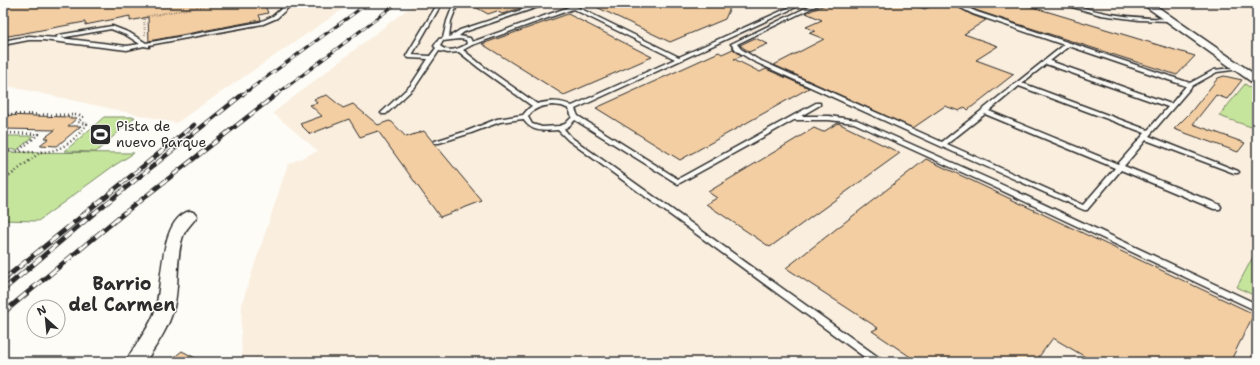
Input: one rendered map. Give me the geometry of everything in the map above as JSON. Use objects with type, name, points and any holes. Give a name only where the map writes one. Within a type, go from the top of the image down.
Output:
[{"type":"street","points":[[1146,3],[1257,81]]},
{"type":"street","points":[[1249,3],[1257,8]]},
{"type":"street","points":[[135,362],[147,345],[167,300],[174,242],[177,231],[190,216]]},
{"type":"lane","points":[[279,8],[290,3]]},
{"type":"lane","points":[[3,43],[30,38],[127,48],[261,23],[275,17],[279,8],[290,3]]},
{"type":"lane","points":[[432,58],[408,56],[440,3]]},
{"type":"lane","points":[[446,38],[449,21],[456,3]]},
{"type":"lane","points":[[453,37],[462,31],[548,3]]},
{"type":"lane","points":[[565,3],[679,59]]},
{"type":"lane","points":[[572,108],[803,3]]},
{"type":"lane","points":[[820,3],[734,44],[739,50],[755,60],[1084,208],[1190,85],[1216,71],[1238,68]]},
{"type":"lane","points":[[953,3],[975,13],[1190,85]]},
{"type":"lane","points":[[1060,3],[1101,14],[1140,19],[1170,20]]},
{"type":"lane","points":[[1146,3],[1218,3]]},
{"type":"lane","points":[[438,48],[447,51],[460,50],[470,44],[574,8]]},
{"type":"lane","points":[[51,39],[112,27],[144,44]]},
{"type":"lane","points":[[69,41],[74,34]]},
{"type":"lane","points":[[384,113],[413,86],[438,48],[436,46],[438,43],[446,38],[453,37],[464,38],[468,40],[470,44]]},
{"type":"lane","points":[[114,47],[130,42],[134,38]]},
{"type":"lane","points":[[942,145],[1068,44]]},
{"type":"lane","points":[[460,50],[481,67],[536,106]]},
{"type":"lane","points":[[1046,62],[1172,106]]},
{"type":"lane","points":[[1018,84],[1236,172]]},
{"type":"lane","points":[[525,117],[528,112],[536,106],[552,103],[563,104],[572,108],[575,117],[678,182],[818,104]]},
{"type":"lane","points":[[984,111],[1217,207]]},
{"type":"lane","points":[[525,117],[530,125],[542,129],[560,128],[567,125],[575,117]]},
{"type":"lane","points":[[437,142],[469,132],[499,120],[525,117]]},
{"type":"lane","points":[[793,118],[829,118],[855,121],[994,184],[1257,308]]},
{"type":"lane","points":[[560,128],[570,139],[878,362]]},
{"type":"path","points":[[144,44],[144,17],[219,3]]},
{"type":"path","points":[[3,114],[79,115],[83,117],[78,122],[86,124],[83,130],[67,144],[54,151],[3,151]]},
{"type":"path","points":[[3,133],[39,134],[18,151]]},
{"type":"path","points":[[3,181],[42,151]]},
{"type":"shaded area","points":[[3,3],[352,3],[176,123],[3,85]]},
{"type":"shaded area","points":[[415,3],[1257,3],[1257,362],[242,362],[242,303],[288,164],[318,151],[273,113]]},
{"type":"green space","points":[[1245,84],[1257,93],[1257,129],[1219,116]]},
{"type":"green space","name":"Pista de nuevo Parque","points":[[104,117],[135,117],[96,152],[65,151]]},
{"type":"green space","points":[[3,136],[34,136],[17,150],[3,149]]},
{"type":"green space","points":[[3,152],[134,153],[112,167],[38,221],[3,220]]},
{"type":"green space","points":[[1257,249],[1257,297],[1237,287]]},
{"type":"building","points":[[3,3],[264,3],[268,13],[259,15],[261,20],[149,41],[148,17],[130,21],[130,16],[85,25],[85,22],[3,37]]},
{"type":"building","points":[[468,3],[529,3],[530,5],[502,14],[497,11],[488,14]]},
{"type":"building","points":[[588,3],[732,3],[725,19],[670,42]]},
{"type":"building","points":[[829,3],[907,3],[925,9],[935,4],[944,7],[945,3],[950,3],[972,15],[986,20],[964,34],[998,46],[976,60],[1014,74],[968,110],[965,107],[959,111],[945,106],[913,128],[774,65],[824,39],[809,33],[815,31],[806,27],[822,20],[806,13]]},
{"type":"building","points":[[961,3],[1019,3],[1195,56],[1177,75],[978,11]]},
{"type":"building","points":[[568,14],[652,57],[564,95],[482,44]]},
{"type":"building","points":[[755,38],[768,44],[749,52],[740,45]]},
{"type":"building","points":[[733,49],[742,56],[734,59],[760,72],[766,69],[809,88],[680,160],[596,108],[719,52],[722,54]]},
{"type":"building","points":[[1224,76],[1242,80],[1227,99],[1216,95],[1193,124],[1245,143],[1238,152],[1174,129],[1190,113],[1218,78]]},
{"type":"building","points":[[327,95],[343,108],[353,104],[378,125],[389,121],[392,122],[406,137],[424,131],[482,201],[440,217],[378,131],[360,137],[349,119],[310,134],[300,124],[322,116],[310,105],[317,103],[314,99]]},
{"type":"building","points":[[3,115],[77,118],[68,126],[81,126],[57,146],[40,145],[49,138],[44,138],[55,130],[3,129]]},
{"type":"building","points":[[838,123],[900,153],[770,247],[706,204],[717,198],[708,192],[814,128],[823,132]]},
{"type":"building","points":[[926,159],[1254,314],[1230,362],[1094,362],[1053,338],[1035,362],[918,362],[872,331],[878,328],[786,268]]},
{"type":"building","points":[[182,351],[203,362],[168,362]]},
{"type":"railway","points":[[242,95],[368,3]]},
{"type":"railway","points":[[276,95],[397,3]]},
{"type":"railway","points":[[93,214],[243,94]]},
{"type":"railway","points":[[123,214],[277,94]]},
{"type":"railway","points":[[84,214],[194,125]]},
{"type":"railway","points":[[3,280],[86,213]]},
{"type":"railway","points":[[3,290],[94,213]]},
{"type":"railway","points":[[3,313],[124,213]]},
{"type":"place","name":"Pista de nuevo Parque","points":[[100,134]]},
{"type":"district","name":"Barrio del Carmen","points":[[122,294]]}]
